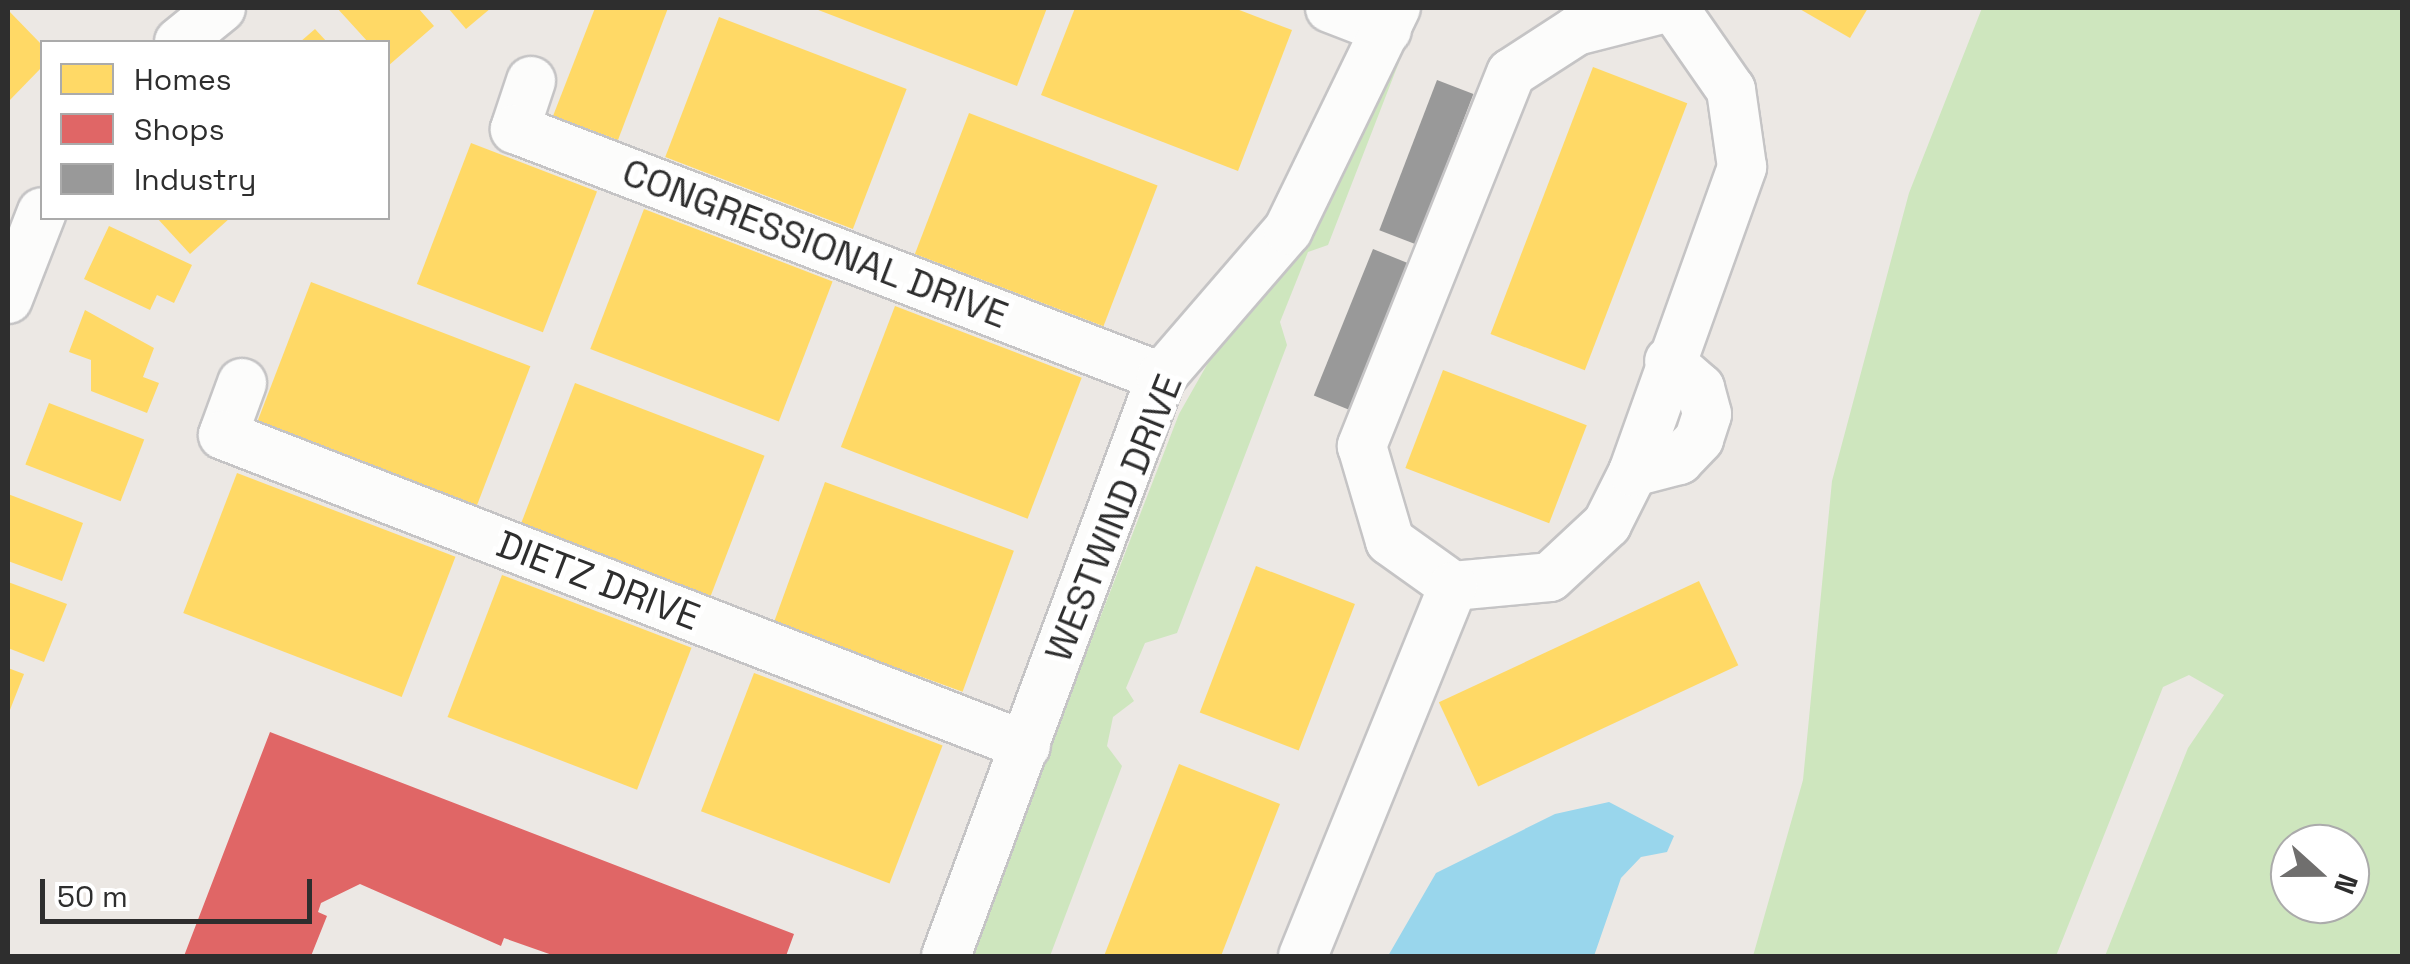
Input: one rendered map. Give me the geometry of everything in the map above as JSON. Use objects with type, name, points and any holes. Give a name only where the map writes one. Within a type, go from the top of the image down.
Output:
[{"type":"street","points":[[181,40],[220,8]]},
{"type":"street","points":[[1330,8],[1392,19]]},
{"type":"street","points":[[1670,8],[1731,90],[1742,167],[1669,361],[1633,472],[1607,524],[1550,577],[1453,586],[1390,541],[1362,446],[1511,74],[1576,32],[1670,8]]},
{"type":"street","name":"WESTWIND DRIVE","points":[[946,956],[1161,377],[1288,230],[1392,19]]},
{"type":"street","name":"CONGRESSIONAL DRIVE","points":[[531,81],[515,129],[1161,377]]},
{"type":"street","points":[[8,300],[40,217]]},
{"type":"street","name":"DIETZ DRIVE","points":[[242,384],[222,436],[1026,746]]},
{"type":"street","points":[[1302,956],[1453,586]]},
{"type":"green space","points":[[1409,8],[1420,8],[1328,245],[1308,252],[1280,322],[1287,345],[1177,633],[1145,643],[1126,688],[1134,701],[1113,717],[1107,746],[1122,766],[1050,956],[969,956],[1179,414],[1221,340],[1344,175]]},
{"type":"green space","points":[[1982,8],[2402,8],[2402,956],[2105,956],[2188,748],[2224,695],[2189,675],[2163,687],[2056,956],[1753,956],[1803,780],[1832,481],[1909,193]]},
{"type":"water","points":[[1609,802],[1674,836],[1667,852],[1641,857],[1621,878],[1594,956],[1388,956],[1436,873],[1555,814]]},
{"type":"building: Homes","points":[[337,8],[418,8],[434,26],[390,64],[390,40],[366,40]]},
{"type":"building: Homes","points":[[448,8],[491,8],[466,29]]},
{"type":"building: Homes","points":[[595,8],[668,8],[618,140],[553,116]]},
{"type":"building: Homes","points":[[813,8],[1047,8],[1017,86]]},
{"type":"building: Homes","points":[[1075,8],[1234,8],[1292,30],[1238,171],[1041,95]]},
{"type":"building: Homes","points":[[1798,8],[1868,8],[1850,38]]},
{"type":"building: Homes","points":[[8,10],[40,43],[40,69],[8,102]]},
{"type":"building: Homes","points":[[719,17],[907,89],[853,229],[665,157]]},
{"type":"building: Homes","points":[[315,29],[325,40],[302,40]]},
{"type":"building: Homes","points":[[1593,67],[1687,103],[1585,370],[1491,334]]},
{"type":"building: Homes","points":[[969,113],[1158,185],[1103,326],[915,254]]},
{"type":"building: Homes","points":[[471,143],[597,191],[543,332],[417,284]]},
{"type":"building: Homes","points":[[644,209],[833,281],[779,421],[590,349]]},
{"type":"building: Homes","points":[[159,220],[228,220],[190,254]]},
{"type":"building: Homes","points":[[109,226],[192,265],[174,303],[157,295],[150,310],[84,279]]},
{"type":"building: Homes","points":[[311,282],[530,366],[477,505],[258,421]]},
{"type":"building: Homes","points":[[895,306],[1082,378],[1028,519],[841,447]]},
{"type":"building: Homes","points":[[85,310],[154,348],[143,377],[159,383],[147,413],[91,391],[91,360],[69,352]]},
{"type":"building: Homes","points":[[1443,370],[1587,425],[1549,523],[1405,468]]},
{"type":"building: Homes","points":[[575,383],[765,456],[711,596],[521,523]]},
{"type":"building: Homes","points":[[49,403],[144,440],[121,501],[25,465]]},
{"type":"building: Homes","points":[[237,473],[455,557],[402,697],[183,613]]},
{"type":"building: Homes","points":[[825,482],[1014,551],[963,692],[774,623]]},
{"type":"building: Homes","points":[[8,494],[83,523],[62,581],[8,561]]},
{"type":"building: Homes","points":[[1256,566],[1355,604],[1299,751],[1200,713]]},
{"type":"building: Homes","points":[[502,575],[692,648],[637,790],[448,717]]},
{"type":"building: Homes","points":[[1699,581],[1738,665],[1478,787],[1439,702]]},
{"type":"building: Homes","points":[[8,582],[67,604],[44,662],[8,648]]},
{"type":"building: Homes","points":[[8,668],[24,674],[8,715]]},
{"type":"building: Homes","points":[[754,673],[943,745],[890,884],[701,811]]},
{"type":"building: Homes","points":[[1179,764],[1280,804],[1221,956],[1104,956]]},
{"type":"building: Shops","points":[[270,732],[794,934],[786,956],[555,956],[504,938],[501,946],[360,884],[321,903],[318,912],[327,916],[311,956],[184,956]]},
{"type":"building: Industry","points":[[1437,80],[1473,94],[1416,244],[1379,230]]},
{"type":"building: Industry","points":[[1373,249],[1408,263],[1349,410],[1314,395]]}]
